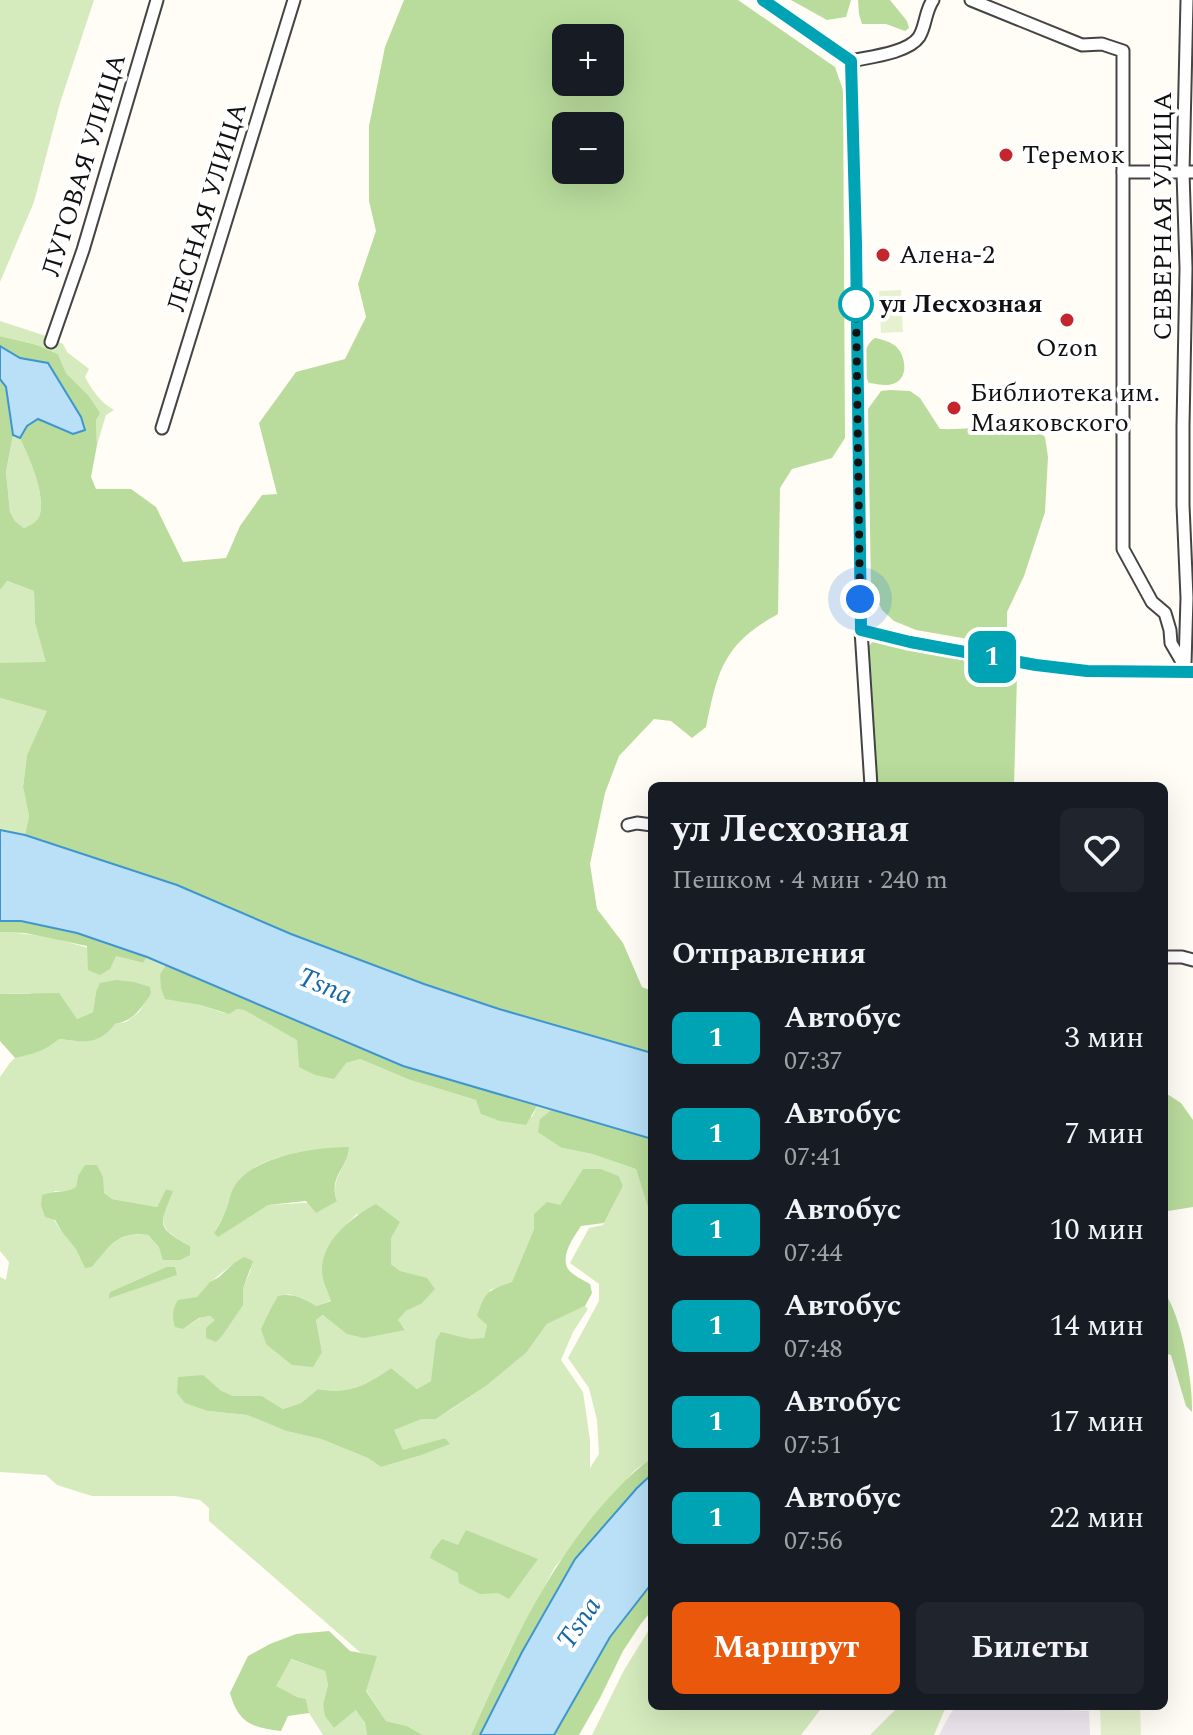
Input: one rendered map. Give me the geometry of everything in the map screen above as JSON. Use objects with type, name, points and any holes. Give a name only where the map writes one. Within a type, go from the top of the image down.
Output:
[{"type":"street","name":"ЛУГОВАЯ УЛИЦА","points":[[51,342],[83,250],[157,0]]},
{"type":"street","name":"ЛЕСНАЯ УЛИЦА","points":[[162,428],[294,0]]},
{"type":"street","points":[[762,0],[851,61],[895,51],[914,42],[921,34],[933,0]]},
{"type":"street","points":[[971,0],[1082,45],[1102,44],[1123,51],[1123,549],[1152,602],[1165,613],[1171,643],[1188,671]]},
{"type":"street","name":"СЕВЕРНАЯ УЛИЦА","points":[[1187,0],[1183,505],[1188,671]]},
{"type":"street","points":[[851,61],[861,630],[871,782]]},
{"type":"street","points":[[1123,172],[1188,172]]},
{"type":"street","points":[[861,630],[1045,666],[1087,671],[1188,671]]},
{"type":"street","points":[[628,825],[648,824]]},
{"type":"street","points":[[1168,957],[1193,960]]},
{"type":"shaded area","points":[[953,1710],[1089,1711],[1090,1735],[939,1735]]},
{"type":"green space","points":[[0,0],[94,0],[60,103],[34,202],[0,282]]},
{"type":"green space","points":[[404,0],[738,0],[835,67],[843,90],[845,438],[832,458],[792,469],[780,488],[778,614],[746,636],[726,660],[706,727],[692,738],[671,721],[654,719],[619,756],[605,793],[590,864],[597,909],[623,943],[642,987],[648,989],[648,1052],[424,984],[291,934],[177,885],[25,835],[29,816],[23,787],[27,755],[47,711],[0,698],[0,663],[46,662],[35,623],[34,591],[7,581],[0,590],[0,379],[6,386],[13,435],[6,472],[10,512],[24,528],[39,517],[41,498],[20,438],[27,426],[37,419],[73,434],[81,417],[48,363],[20,358],[0,346],[0,336],[58,354],[66,373],[88,395],[100,413],[96,420],[97,445],[91,477],[96,489],[131,489],[156,507],[183,562],[226,558],[240,526],[262,495],[277,494],[259,423],[296,372],[345,359],[366,317],[358,284],[376,231],[369,201],[369,126],[385,47]]},
{"type":"green space","points":[[791,0],[851,0],[846,17],[827,20]]},
{"type":"green space","points":[[858,0],[890,0],[909,28],[905,31],[886,24],[862,24]]},
{"type":"green space","points":[[901,290],[903,332],[881,333],[879,291]]},
{"type":"green space","points":[[0,321],[63,344],[67,352],[89,369],[85,377],[88,382],[101,400],[114,410],[106,415],[97,445],[96,420],[88,395],[66,373],[58,354],[0,336]]},
{"type":"green space","points":[[875,338],[892,344],[901,353],[903,376],[895,383],[869,383],[864,359],[867,347]]},
{"type":"green space","points":[[881,391],[910,391],[920,398],[940,429],[1030,424],[1045,437],[1048,457],[1045,512],[1024,576],[1007,612],[1007,637],[991,643],[916,630],[894,621],[882,610],[871,587],[868,409]]},
{"type":"green space","points":[[13,435],[20,438],[28,456],[41,498],[38,519],[24,528],[10,512],[6,472]]},
{"type":"green space","points":[[6,581],[34,591],[35,623],[47,663],[0,663],[0,590]]},
{"type":"green space","points":[[875,639],[1014,667],[1017,676],[1014,782],[868,782],[868,647]]},
{"type":"green space","points":[[0,698],[48,711],[27,755],[23,787],[29,816],[25,835],[0,830]]},
{"type":"green space","points":[[0,921],[56,928],[147,957],[143,963],[116,956],[110,969],[100,975],[88,970],[87,946],[25,933],[0,932]]},
{"type":"green space","points":[[0,932],[55,939],[143,963],[147,957],[166,965],[160,974],[165,998],[224,1013],[244,1010],[298,1040],[299,1067],[360,1059],[410,1080],[532,1117],[537,1106],[551,1110],[540,1119],[562,1148],[592,1154],[636,1169],[648,1208],[648,1460],[634,1471],[555,1567],[509,1652],[471,1735],[423,1735],[407,1726],[386,1721],[366,1690],[376,1656],[361,1653],[209,1521],[209,1508],[200,1500],[175,1496],[92,1496],[57,1485],[46,1475],[0,1472],[0,1277],[6,1280],[9,1262],[0,1251],[0,1077],[17,1057],[43,1049],[59,1039],[76,1041],[126,1022],[139,1012],[151,994],[96,992],[93,1012],[77,1019],[30,993],[0,994]],"holes":[[[349,1147],[335,1186],[337,1201],[268,1205],[214,1233],[240,1187],[257,1166],[292,1154]],[[584,1169],[601,1169],[619,1176],[623,1186],[603,1225],[589,1228],[570,1263],[599,1284],[599,1301],[568,1358],[589,1388],[597,1420],[599,1454],[590,1468],[590,1440],[583,1392],[561,1360],[573,1332],[588,1309],[585,1306],[547,1324],[526,1353],[452,1409],[436,1419],[422,1419],[393,1430],[403,1451],[445,1438],[449,1444],[381,1467],[368,1458],[321,1439],[286,1431],[247,1415],[208,1411],[220,1390],[233,1396],[262,1396],[283,1409],[301,1403],[318,1389],[357,1387],[391,1368],[417,1389],[431,1381],[470,1339],[484,1339],[490,1290],[512,1283],[534,1229],[534,1214],[560,1205]],[[78,1176],[103,1177],[103,1193],[112,1199],[157,1207],[166,1189],[172,1191],[164,1224],[171,1234],[190,1246],[159,1247],[148,1235],[129,1236],[109,1246],[92,1267],[54,1220],[54,1191],[68,1192],[76,1187]],[[357,1214],[391,1238],[391,1264],[400,1271],[421,1304],[406,1311],[397,1321],[405,1329],[324,1315],[316,1320],[322,1352],[266,1344],[262,1329],[270,1310],[288,1294],[316,1306],[332,1300],[324,1274],[326,1252]],[[234,1263],[251,1269],[243,1289],[243,1305],[216,1319],[210,1316],[200,1318],[183,1329],[200,1294]],[[166,1267],[176,1275],[108,1299],[110,1292]]]},
{"type":"green space","points":[[166,965],[403,1066],[537,1106],[526,1125],[500,1121],[481,1114],[476,1100],[410,1080],[360,1059],[346,1063],[334,1079],[315,1075],[299,1067],[297,1040],[244,1010],[237,1009],[229,1014],[165,999],[160,974]]},
{"type":"green space","points":[[116,980],[150,987],[151,994],[136,1014],[115,1024],[103,1036],[90,1041],[59,1039],[44,1049],[15,1058],[0,1041],[0,994],[59,993],[77,1019],[93,1012],[100,983]]},
{"type":"green space","points":[[1168,1095],[1181,1103],[1193,1120],[1193,1207],[1168,1211]]},
{"type":"green space","points":[[551,1110],[648,1138],[648,1208],[636,1169],[592,1154],[562,1148],[538,1132],[540,1119]]},
{"type":"green space","points":[[349,1147],[335,1185],[337,1201],[316,1213],[306,1201],[268,1205],[218,1237],[214,1233],[234,1187],[255,1168],[303,1151]]},
{"type":"green space","points":[[85,1165],[97,1165],[103,1177],[104,1193],[112,1199],[157,1207],[166,1189],[173,1191],[164,1224],[171,1234],[190,1246],[190,1255],[180,1260],[163,1260],[159,1247],[148,1235],[137,1234],[121,1238],[92,1267],[85,1268],[76,1249],[55,1220],[45,1217],[41,1205],[42,1195],[76,1187]]},
{"type":"green space","points":[[583,1169],[601,1169],[619,1176],[623,1186],[604,1223],[581,1226],[567,1252],[568,1269],[590,1284],[592,1293],[585,1306],[547,1324],[526,1353],[486,1386],[436,1419],[422,1419],[394,1430],[403,1450],[445,1438],[450,1444],[381,1467],[368,1458],[321,1439],[286,1431],[247,1415],[208,1411],[185,1403],[177,1393],[178,1377],[203,1375],[220,1390],[233,1396],[262,1396],[283,1409],[301,1403],[318,1389],[358,1387],[391,1368],[417,1389],[431,1381],[436,1340],[441,1332],[470,1339],[484,1338],[487,1325],[477,1316],[483,1301],[493,1290],[512,1282],[534,1229],[534,1214],[547,1202],[560,1205]]},
{"type":"green space","points":[[376,1204],[400,1222],[391,1238],[391,1264],[400,1271],[427,1278],[435,1289],[421,1304],[406,1311],[398,1320],[405,1330],[364,1338],[347,1334],[323,1315],[316,1320],[322,1352],[313,1367],[292,1365],[266,1344],[261,1329],[270,1310],[278,1296],[298,1297],[316,1306],[331,1301],[322,1274],[327,1249],[348,1223]]},
{"type":"green space","points":[[244,1257],[253,1261],[243,1289],[243,1305],[222,1336],[216,1342],[206,1338],[206,1328],[215,1320],[210,1316],[199,1318],[183,1329],[175,1327],[173,1313],[178,1300],[197,1297],[210,1282]]},
{"type":"green space","points":[[166,1267],[175,1267],[177,1275],[108,1299],[110,1292]]},
{"type":"green space","points":[[1168,1299],[1185,1350],[1192,1412],[1186,1406],[1171,1355],[1168,1354]]},
{"type":"green space","points":[[648,1461],[648,1478],[575,1559],[522,1652],[480,1735],[471,1735],[545,1585],[593,1516]]},
{"type":"green space","points":[[466,1530],[538,1559],[509,1599],[498,1593],[480,1594],[459,1583],[458,1573],[430,1558],[442,1539],[458,1545]]},
{"type":"green space","points":[[648,1588],[648,1615],[623,1651],[579,1735],[554,1735],[610,1637]]},
{"type":"green space","points":[[329,1631],[350,1651],[377,1656],[366,1691],[386,1721],[407,1726],[423,1735],[367,1735],[365,1723],[356,1710],[334,1728],[325,1716],[323,1704],[328,1685],[325,1671],[291,1659],[276,1686],[306,1699],[309,1713],[288,1716],[281,1731],[255,1726],[242,1717],[230,1693],[248,1656],[296,1634]]},
{"type":"green space","points":[[648,1631],[648,1710],[820,1710],[801,1735],[592,1735],[624,1670]]},
{"type":"green space","points":[[290,1659],[325,1671],[328,1685],[323,1704],[334,1728],[357,1709],[367,1735],[323,1735],[309,1713],[306,1699],[275,1687]]},
{"type":"green space","points":[[895,1710],[945,1710],[934,1735],[870,1735]]},
{"type":"green space","points":[[1100,1710],[1140,1710],[1141,1735],[1101,1735]]},
{"type":"water","points":[[0,346],[20,358],[48,363],[81,417],[85,430],[73,434],[38,419],[27,426],[20,438],[13,435],[6,387],[0,379]]},
{"type":"water","name":"Tsna","points":[[0,830],[25,835],[177,885],[291,934],[424,984],[648,1052],[648,1138],[403,1066],[147,957],[77,933],[21,921],[0,921]]},
{"type":"water","name":"Tsna","points":[[648,1478],[648,1588],[610,1637],[554,1735],[480,1735],[522,1652],[575,1559]]},
{"type":"bus line","name":"1","points":[[763,0],[851,61],[861,630],[1036,665],[1087,671],[1193,672]]},
{"type":"place","name":"Теремок","points":[[1006,155]]},
{"type":"place","name":"Алена-2","points":[[883,255]]},
{"type":"place","name":"ул Лесхозная","points":[[856,304]]},
{"type":"place","name":"Ozon","points":[[1067,320]]},
{"type":"place","name":"Библиотека им. Маяковского","points":[[954,408]]},
{"type":"route","points":[[856,304],[860,599]]}]
